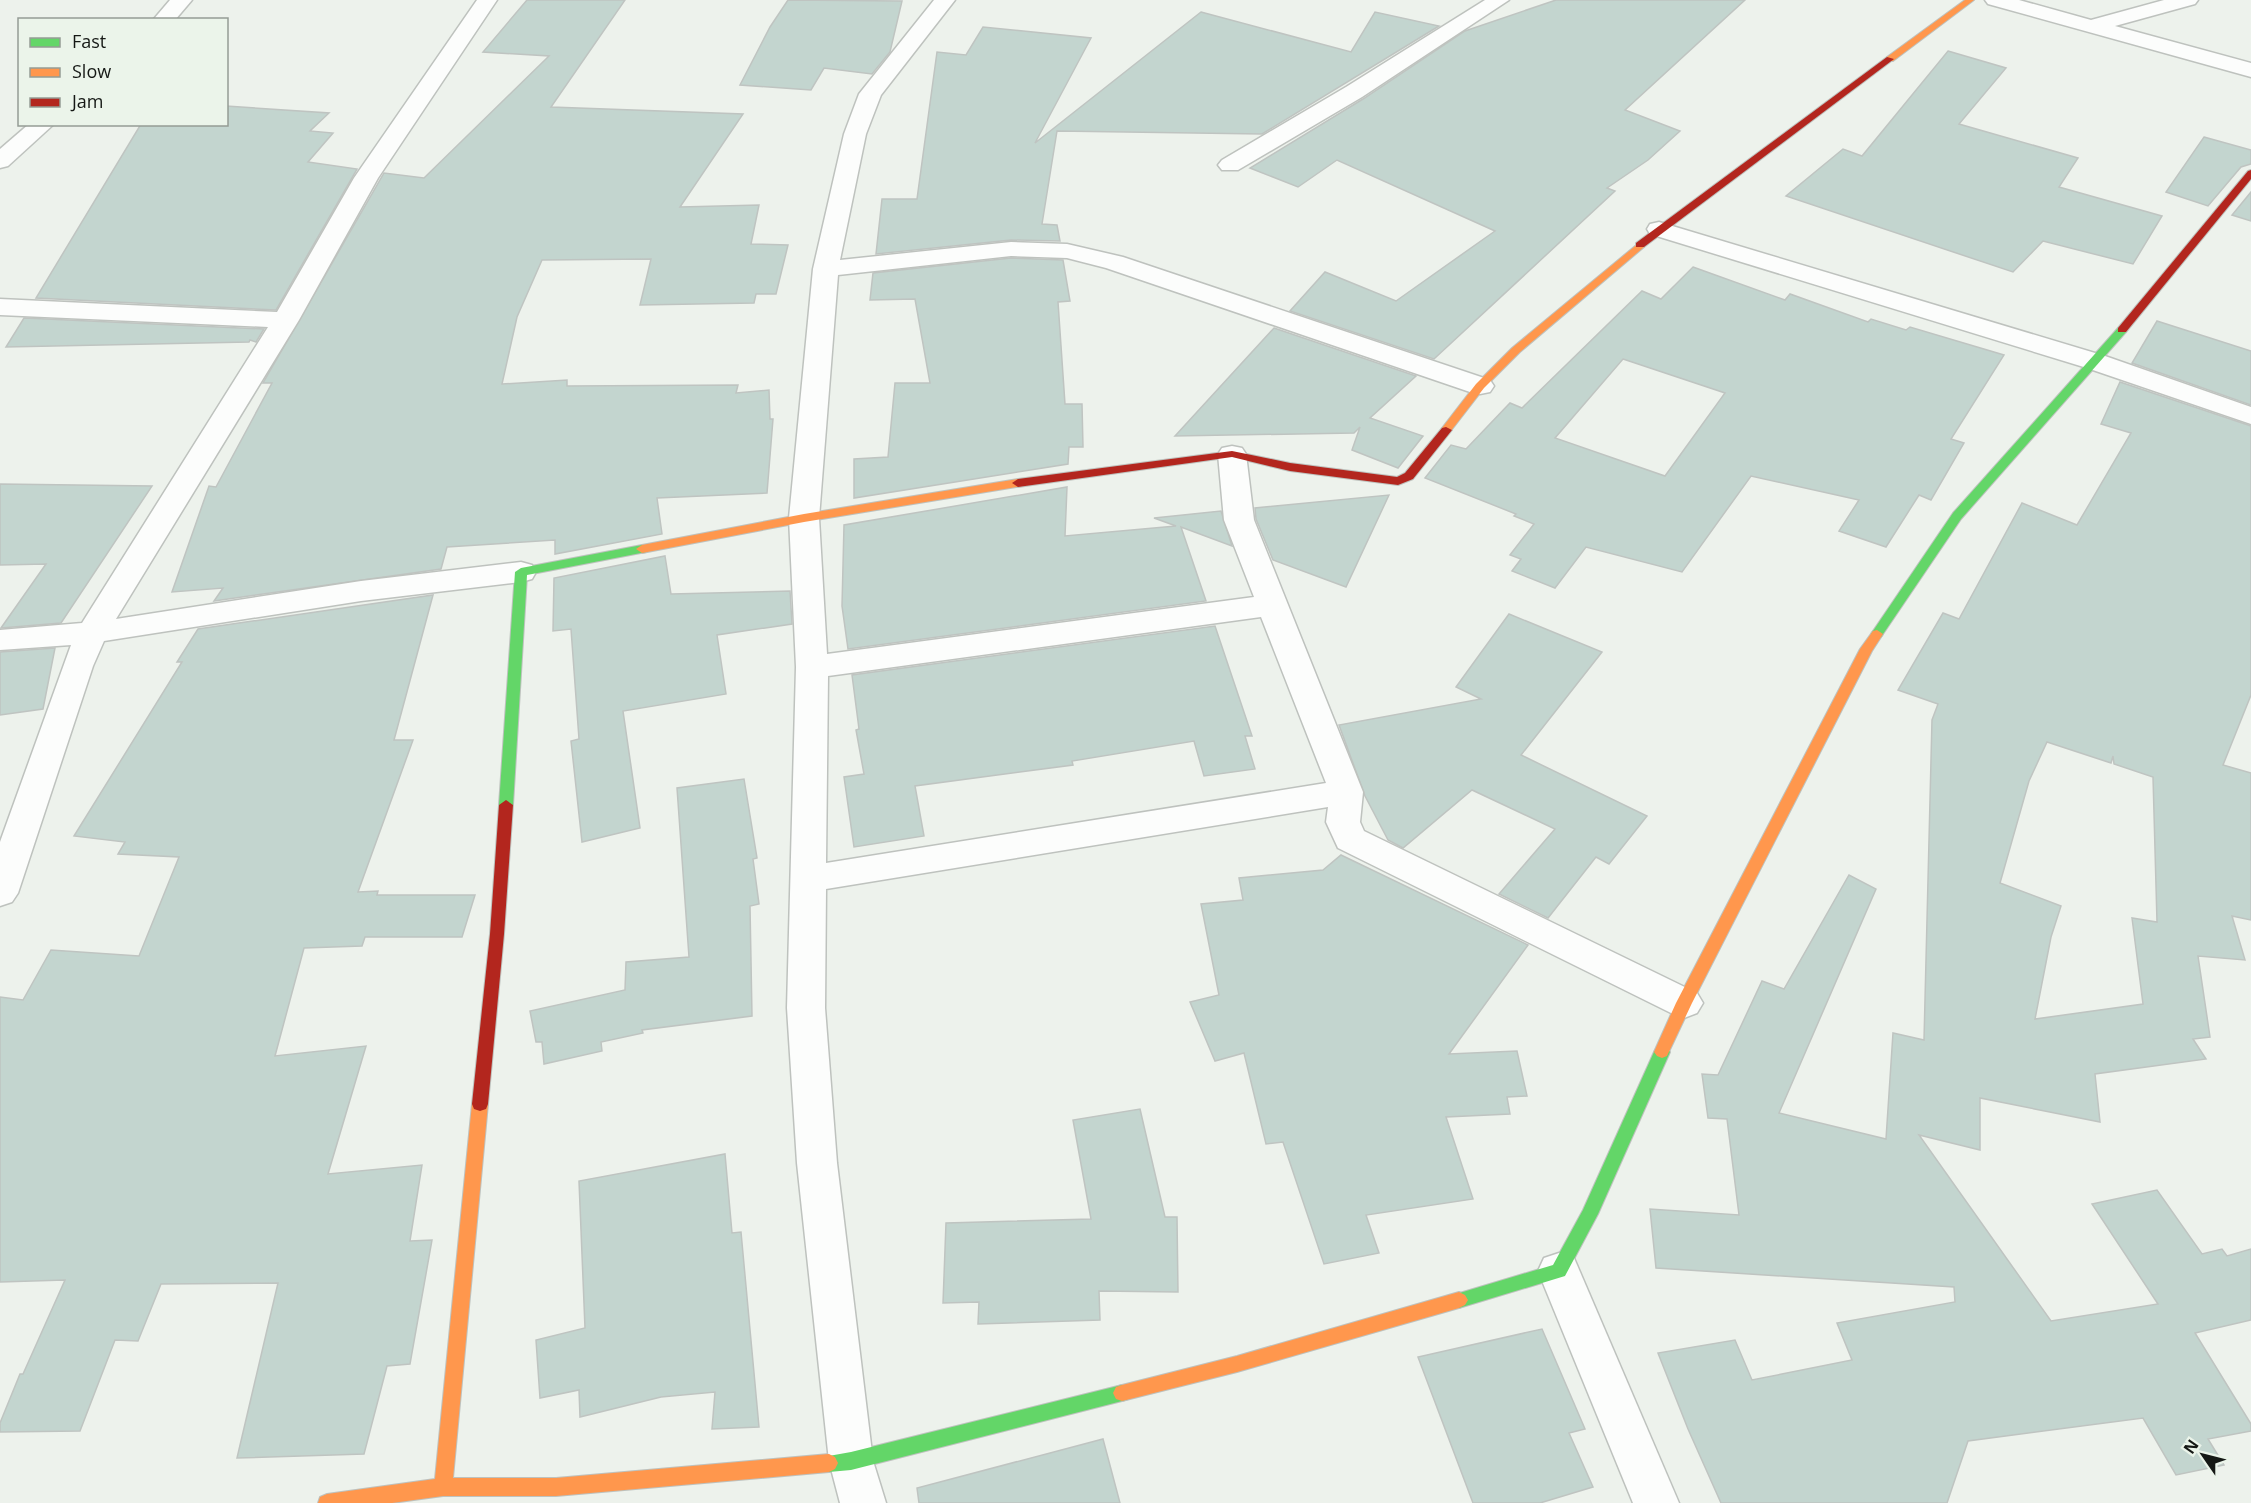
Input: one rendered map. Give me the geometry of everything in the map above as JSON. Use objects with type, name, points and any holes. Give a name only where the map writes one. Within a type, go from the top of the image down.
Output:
[{"type":"street","points":[[165,18],[182,0]]},
{"type":"street","points":[[0,893],[77,666],[92,633],[286,320],[366,178],[486,0]]},
{"type":"street","points":[[863,1503],[851,1461],[816,1163],[806,1008],[812,667],[804,518],[826,269],[860,114],[870,94],[945,0]]},
{"type":"street","points":[[1230,165],[1354,92],[1499,0]]},
{"type":"street","points":[[0,640],[92,633],[361,591],[521,572],[804,518],[1054,477],[1232,454],[1290,467],[1398,481],[1409,476],[1480,386],[1516,350],[1659,229],[1970,0]]},
{"type":"street","points":[[1995,0],[2251,70]]},
{"type":"street","points":[[2089,26],[2188,0]]},
{"type":"street","points":[[0,161],[41,126]]},
{"type":"street","points":[[327,1503],[443,1487],[556,1487],[851,1461],[1237,1364],[1559,1271],[1590,1214],[1684,1003],[1866,649],[1957,516],[2096,362],[2251,173]]},
{"type":"street","points":[[1659,229],[2096,362],[2251,416]]},
{"type":"street","points":[[826,269],[1011,249],[1067,251],[1114,262],[1480,386]]},
{"type":"street","points":[[0,307],[286,320]]},
{"type":"street","points":[[1232,454],[1239,520],[1346,792],[1342,822],[1350,839],[1684,1003]]},
{"type":"street","points":[[443,1487],[497,934],[521,572]]},
{"type":"street","points":[[812,667],[1272,605]]},
{"type":"street","points":[[809,879],[1346,792]]},
{"type":"street","points":[[1559,1271],[1656,1503]]},
{"type":"building","points":[[527,0],[625,0],[551,107],[743,114],[680,207],[759,205],[751,244],[788,245],[776,294],[756,294],[754,303],[640,305],[651,259],[542,260],[517,317],[502,384],[567,380],[567,386],[738,385],[736,393],[769,390],[770,419],[773,419],[767,493],[657,498],[662,534],[555,554],[555,540],[447,547],[441,569],[214,601],[223,588],[172,592],[209,486],[216,487],[272,383],[263,383],[384,173],[424,178],[549,56],[483,52]]},
{"type":"building","points":[[788,0],[902,1],[890,52],[872,74],[824,68],[811,90],[740,85],[770,27]]},
{"type":"building","points":[[1556,0],[1745,0],[1625,110],[1680,131],[1648,160],[1607,188],[1615,191],[1434,359],[1290,311],[1325,272],[1396,301],[1495,231],[1337,160],[1298,187],[1250,168],[1363,99],[1465,31]]},
{"type":"building","points":[[1201,12],[1351,52],[1375,12],[1439,26],[1262,134],[1057,131],[1042,224],[1057,225],[1060,241],[1011,240],[876,254],[882,199],[917,199],[937,52],[966,55],[983,27],[1091,38],[1035,143]]},
{"type":"building","points":[[1948,51],[2006,68],[1959,124],[2078,158],[2059,187],[2162,216],[2133,264],[2043,241],[2013,272],[1786,196],[1843,149],[1862,156]]},
{"type":"building","points":[[228,106],[329,113],[310,131],[333,133],[308,162],[357,169],[276,310],[36,298],[140,126],[228,126]]},
{"type":"building","points":[[2204,137],[2251,150],[2251,164],[2241,167],[2208,206],[2166,192]]},
{"type":"building","points":[[2251,192],[2251,221],[2232,215]]},
{"type":"building","points":[[1011,258],[1063,260],[1070,301],[1058,302],[1065,404],[1082,404],[1083,447],[1069,447],[1068,464],[854,498],[854,459],[888,457],[895,383],[930,383],[915,299],[870,300],[873,273]]},
{"type":"building","points":[[1693,267],[1785,300],[1790,294],[1868,322],[1871,319],[1906,330],[1910,327],[2004,355],[1951,439],[1964,443],[1931,500],[1919,495],[1886,547],[1839,531],[1859,500],[1751,476],[1682,572],[1586,547],[1555,588],[1512,571],[1521,559],[1510,555],[1534,524],[1514,516],[1516,514],[1425,478],[1451,445],[1466,449],[1510,403],[1522,408],[1642,291],[1661,299]],"holes":[[[1623,359],[1725,393],[1665,476],[1555,438]]]},
{"type":"building","points":[[24,318],[264,329],[256,342],[250,340],[249,342],[6,347]]},
{"type":"building","points":[[2157,321],[2251,351],[2251,405],[2132,363]]},
{"type":"building","points":[[1274,328],[1416,376],[1370,418],[1423,436],[1398,468],[1352,450],[1360,427],[1354,433],[1175,436]]},
{"type":"building","points":[[2120,382],[2251,426],[2251,695],[2223,765],[2251,773],[2251,920],[2232,916],[2245,960],[2198,956],[2210,1037],[2193,1039],[2206,1059],[2095,1074],[2100,1122],[1980,1098],[1980,1150],[1919,1135],[2051,1321],[2158,1304],[2092,1204],[2157,1190],[2202,1254],[2222,1249],[2227,1256],[2251,1249],[2251,1320],[2195,1333],[2251,1424],[2251,1431],[2208,1439],[2224,1465],[2176,1475],[2143,1418],[1968,1441],[1947,1503],[1721,1503],[1658,1353],[1735,1340],[1752,1380],[1852,1360],[1837,1323],[1955,1302],[1954,1287],[1656,1268],[1650,1209],[1739,1215],[1727,1119],[1708,1118],[1702,1074],[1718,1075],[1762,981],[1784,989],[1849,875],[1876,889],[1779,1113],[1886,1139],[1893,1033],[1924,1040],[1932,720],[1938,704],[1898,690],[1943,613],[1959,619],[2022,503],[2077,525],[2131,433],[2101,424]],"holes":[[[2047,742],[2111,763],[2113,756],[2114,764],[2153,777],[2157,922],[2132,918],[2143,1004],[2035,1019],[2051,937],[2061,906],[2000,883],[2029,781]]]},
{"type":"building","points":[[0,484],[152,486],[61,623],[1,628],[46,564],[0,565]]},
{"type":"building","points":[[1067,487],[1065,536],[1176,526],[1154,518],[1221,511],[1232,546],[1181,527],[1206,601],[848,649],[842,606],[844,525]]},
{"type":"building","points":[[1389,495],[1346,587],[1273,560],[1256,519],[1255,508]]},
{"type":"building","points":[[665,556],[671,594],[790,591],[792,624],[717,635],[726,694],[623,711],[640,828],[582,842],[571,741],[579,739],[571,629],[553,631],[554,578]]},
{"type":"building","points":[[433,595],[394,740],[413,740],[358,892],[378,891],[377,895],[475,895],[462,937],[365,937],[362,946],[304,948],[275,1056],[366,1046],[328,1174],[422,1165],[410,1241],[432,1240],[410,1364],[387,1366],[364,1454],[237,1458],[278,1283],[161,1284],[138,1341],[115,1340],[80,1431],[0,1432],[0,1423],[20,1374],[23,1374],[65,1280],[0,1282],[0,997],[23,1000],[51,950],[139,956],[179,857],[118,854],[125,842],[74,836],[182,662],[177,662],[198,629]]},
{"type":"building","points":[[1509,614],[1602,652],[1521,755],[1647,816],[1609,864],[1596,857],[1548,918],[1499,894],[1555,829],[1472,790],[1403,848],[1388,840],[1365,796],[1339,725],[1481,699],[1456,687]]},
{"type":"building","points":[[1215,626],[1252,736],[1245,736],[1255,769],[1204,776],[1194,741],[1072,761],[1073,765],[915,786],[924,836],[854,847],[844,777],[864,774],[856,730],[859,729],[852,675]]},
{"type":"building","points":[[55,648],[43,709],[0,715],[0,652]]},
{"type":"building","points":[[744,779],[757,858],[753,859],[759,904],[750,906],[752,1016],[642,1030],[643,1033],[601,1042],[602,1051],[544,1064],[542,1042],[536,1042],[530,1011],[625,990],[626,962],[689,957],[677,788]]},
{"type":"building","points":[[1341,855],[1528,945],[1449,1054],[1517,1051],[1527,1096],[1507,1097],[1510,1114],[1446,1117],[1473,1199],[1366,1215],[1379,1253],[1324,1264],[1283,1142],[1266,1144],[1244,1053],[1215,1061],[1190,1002],[1219,995],[1201,904],[1243,900],[1239,878],[1323,870]]},
{"type":"building","points":[[1140,1109],[1165,1217],[1177,1217],[1178,1292],[1099,1291],[1100,1320],[978,1324],[979,1302],[943,1303],[946,1223],[1091,1219],[1073,1120]]},
{"type":"building","points":[[725,1154],[732,1233],[741,1232],[759,1427],[712,1429],[715,1392],[661,1397],[580,1417],[579,1390],[540,1398],[536,1340],[585,1328],[579,1181]]},
{"type":"building","points":[[1542,1329],[1585,1429],[1569,1433],[1593,1487],[1540,1503],[1473,1503],[1418,1357]]},
{"type":"building","points":[[1103,1439],[1120,1503],[919,1503],[917,1488]]},
{"type":"traffic: fast","points":[[1877,634],[1957,516],[2122,330]]},
{"type":"traffic: fast","points":[[506,805],[521,572],[642,549]]},
{"type":"traffic: fast","points":[[1459,1300],[1559,1271],[1590,1214],[1662,1052]]},
{"type":"traffic: fast","points":[[829,1463],[851,1461],[1122,1393]]},
{"type":"traffic: slow","points":[[1890,59],[1970,0]]},
{"type":"traffic: slow","points":[[1446,430],[1480,386],[1516,350],[1640,245]]},
{"type":"traffic: slow","points":[[642,549],[804,518],[1018,483]]},
{"type":"traffic: slow","points":[[1662,1052],[1684,1003],[1866,649],[1877,634]]},
{"type":"traffic: slow","points":[[443,1487],[480,1104]]},
{"type":"traffic: slow","points":[[1122,1393],[1237,1364],[1459,1300]]},
{"type":"traffic: slow","points":[[327,1503],[443,1487],[556,1487],[829,1463]]},
{"type":"traffic: jam","points":[[1640,245],[1890,59]]},
{"type":"traffic: jam","points":[[2122,330],[2251,173]]},
{"type":"traffic: jam","points":[[1018,483],[1232,454],[1290,467],[1398,481],[1409,476],[1446,430]]},
{"type":"traffic: jam","points":[[480,1104],[497,934],[506,805]]}]
